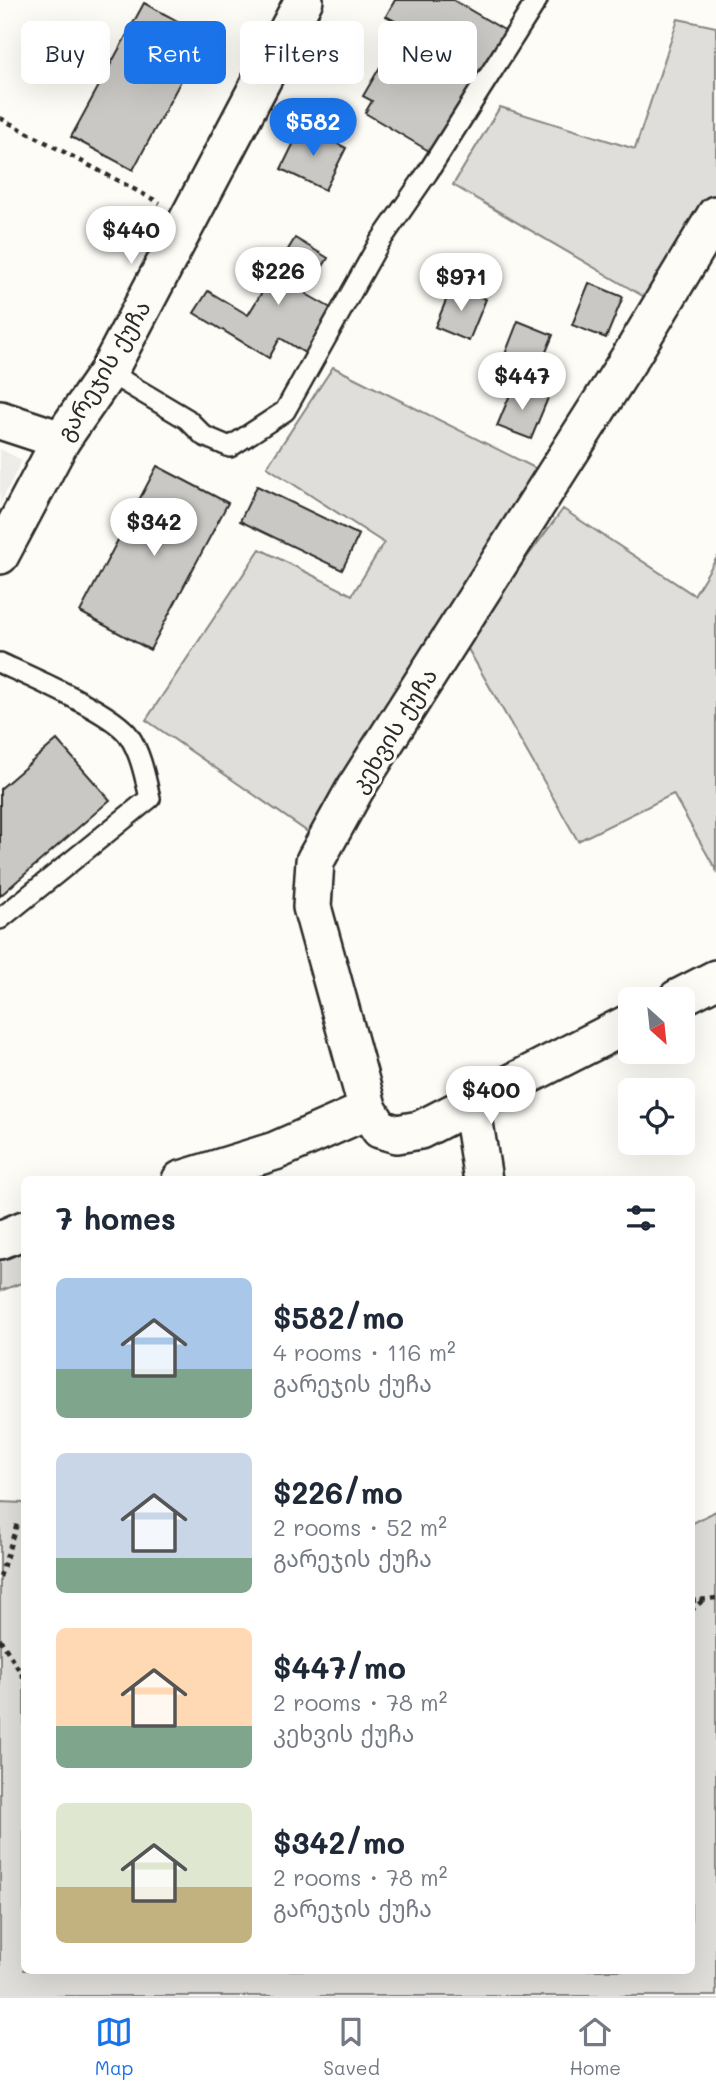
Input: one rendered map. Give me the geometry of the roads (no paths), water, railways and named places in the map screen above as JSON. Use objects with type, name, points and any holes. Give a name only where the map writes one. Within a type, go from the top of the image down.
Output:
[{"type":"street","name":"გარეჯის ქუჩა","points":[[0,555],[61,440],[108,372],[304,0]]},
{"type":"street","name":"კეხვის ქუჩა","points":[[368,1110],[312,907],[315,861],[355,789],[634,351],[716,215]]},
{"type":"street","points":[[0,420],[61,440]]},
{"type":"street","points":[[695,992],[714,984]]},
{"type":"street","points":[[194,1176],[275,1151],[368,1110],[380,1129],[397,1134],[420,1130],[618,1029]]},
{"type":"street","points":[[471,1104],[482,1176]]},
{"type":"street","points":[[0,1240],[21,1231]]},
{"type":"lane","points":[[108,372],[187,419],[204,436],[230,447],[285,411],[379,243],[428,172],[537,0]]},
{"type":"lane","points":[[0,663],[73,697],[128,733],[142,765],[150,798],[0,919]]}]
